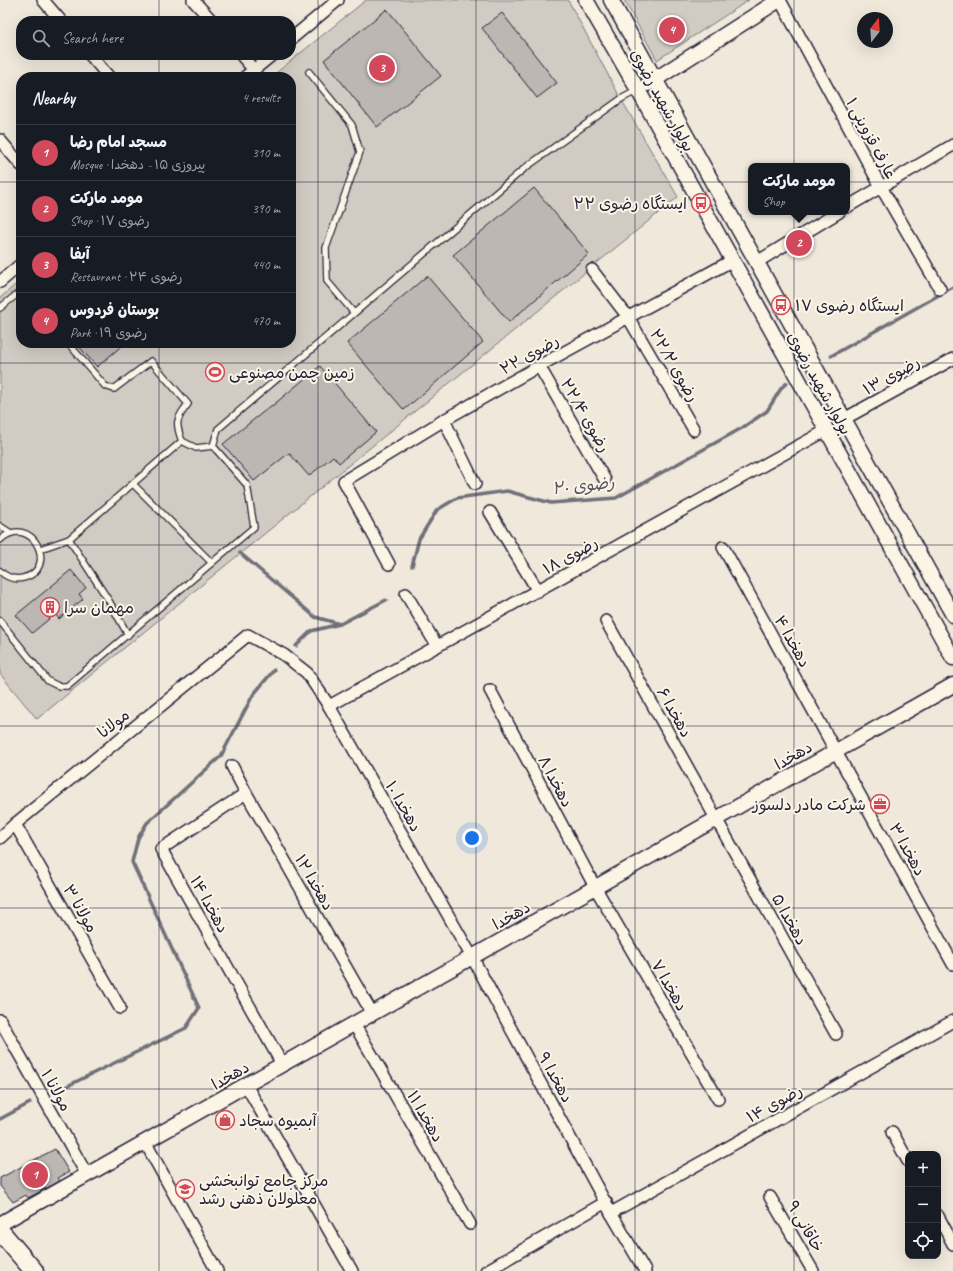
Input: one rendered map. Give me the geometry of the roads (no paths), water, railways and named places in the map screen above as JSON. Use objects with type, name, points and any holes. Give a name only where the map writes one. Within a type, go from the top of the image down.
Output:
[{"type":"main road","points":[[0,1231],[34,1271]]},
{"type":"street","points":[[43,0],[57,16]]},
{"type":"street","points":[[193,0],[207,16]]},
{"type":"street","points":[[296,35],[337,0]]},
{"type":"street","name":"بولوار شهید رضوی","points":[[586,0],[733,260],[953,658]]},
{"type":"street","name":"بولوار شهید رضوی","points":[[611,0],[953,615]]},
{"type":"street","points":[[638,90],[779,0]]},
{"type":"street","name":"عارف قزوینی ۱","points":[[779,0],[880,187],[940,289]]},
{"type":"street","points":[[94,60],[105,72]]},
{"type":"street","points":[[243,60],[249,72]]},
{"type":"street","points":[[252,72],[266,60]]},
{"type":"street","points":[[0,140],[16,159]]},
{"type":"street","points":[[850,205],[953,145]]},
{"type":"street","points":[[757,262],[834,215]]},
{"type":"street","name":"رضوی ۲۲","points":[[389,564],[344,481],[444,420],[539,366],[733,260]]},
{"type":"street","points":[[0,282],[16,268]]},
{"type":"street","name":"رضوی ۲۲/۲","points":[[592,270],[628,317],[694,430]]},
{"type":"street","name":"رضوی ۱۳","points":[[844,419],[953,359]]},
{"type":"street","name":"رضوی ۲۲/۴","points":[[539,366],[605,480]]},
{"type":"street","points":[[444,420],[476,484]]},
{"type":"street","name":"رضوی ۱۸","points":[[329,706],[827,430]]},
{"type":"street","points":[[490,512],[538,591]]},
{"type":"street","name":"دهخدا ۴","points":[[723,547],[836,751]]},
{"type":"street","points":[[406,594],[438,646]]},
{"type":"street","name":"دهخدا ۶","points":[[606,621],[715,819]]},
{"type":"street","name":"دهخدا ۱۰","points":[[248,635],[284,655],[307,673],[329,706],[472,957]]},
{"type":"street","name":"مولانا","points":[[0,838],[15,824],[248,635]]},
{"type":"street","name":"دهخدا","points":[[0,1224],[953,685]]},
{"type":"street","name":"دهخدا ۸","points":[[490,690],[595,887]]},
{"type":"street","name":"دهخدا ۳","points":[[836,751],[953,964]]},
{"type":"street","name":"دهخدا ۱۲","points":[[232,766],[372,1013]]},
{"type":"street","name":"دهخدا ۱۴","points":[[246,793],[160,849],[282,1064]]},
{"type":"street","name":"دهخدا ۵","points":[[715,819],[836,1034]]},
{"type":"street","name":"مولانا ۳","points":[[15,824],[120,1008]]},
{"type":"street","name":"دهخدا ۷","points":[[595,887],[718,1100]]},
{"type":"street","name":"دهخدا ۹","points":[[472,957],[644,1271]]},
{"type":"street","name":"مولانا ۱","points":[[0,1020],[87,1175]]},
{"type":"street","name":"رضوی ۱۴","points":[[611,1213],[953,1021]]},
{"type":"street","name":"دهخدا ۱۱","points":[[354,1024],[470,1224]]},
{"type":"street","points":[[246,1085],[352,1271]]},
{"type":"street","points":[[892,1132],[905,1156]]},
{"type":"street","points":[[145,1142],[217,1271]]},
{"type":"street","name":"خاقانی ۹","points":[[770,1197],[813,1271]]},
{"type":"street","points":[[486,1271],[606,1202]]},
{"type":"street","points":[[941,1222],[953,1244]]},
{"type":"lane","points":[[309,72],[352,125],[360,152],[326,248],[327,281],[354,313]]},
{"type":"lane","points":[[213,446],[218,429],[525,168],[621,100],[638,90]]},
{"type":"lane","points":[[0,308],[16,295]]},
{"type":"lane","points":[[72,348],[105,386],[114,389],[150,361],[188,404],[179,415],[178,429],[182,441],[196,448],[213,446]]},
{"type":"lane","points":[[40,549],[69,539],[182,441]]},
{"type":"lane","points":[[0,621],[48,681],[58,686],[67,686],[254,527],[247,485],[213,446]]},
{"type":"lane","points":[[133,484],[212,563]]},
{"type":"lane","points":[[0,526],[11,534]]},
{"type":"lane","points":[[0,540],[11,534],[23,533],[34,539],[40,549],[40,562],[38,567],[30,576],[24,578],[12,578],[6,576],[0,571]]},
{"type":"lane","points":[[69,539],[109,601],[128,635]]},
{"type":"waterway","points":[[831,356],[953,287]]},
{"type":"waterway","name":"رضوی ۲۰","points":[[412,566],[419,539],[437,510],[457,498],[507,491],[551,503],[616,498],[742,428],[767,411],[782,387],[787,383]]},
{"type":"waterway","points":[[240,553],[315,617],[340,624]]},
{"type":"waterway","points":[[296,646],[311,631],[340,624],[386,600]]},
{"type":"waterway","points":[[61,1089],[186,1028],[199,1008],[132,862],[138,838],[147,823],[221,756],[253,695],[274,670]]},
{"type":"waterway","points":[[0,1119],[30,1103]]},
{"type":"place","name":"بوستان فردوس","points":[[672,30]]},
{"type":"place","name":"آبفا","points":[[382,68]]},
{"type":"place","name":"ایستگاه رضوی ۲۲","points":[[701,203]]},
{"type":"place","name":"مومد مارکت","points":[[799,243]]},
{"type":"place","name":"ایستگاه رضوی ۱۷","points":[[781,305]]},
{"type":"place","name":"زمین چمن مصنوعی","points":[[215,372]]},
{"type":"place","name":"مهمان سرا","points":[[50,607]]},
{"type":"place","name":"شرکت مادر دلسوز","points":[[880,804]]},
{"type":"place","name":"آبمیوه سجاد","points":[[225,1120]]},
{"type":"place","name":"مسجد امام رضا","points":[[35,1175]]},
{"type":"place","name":"مرکز جامع توانبخشی معلولان ذهنی رشد","points":[[185,1189]]}]
